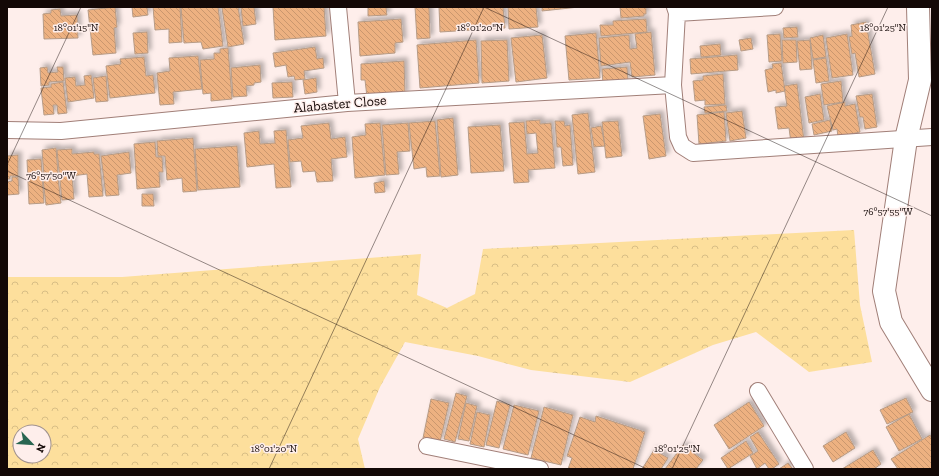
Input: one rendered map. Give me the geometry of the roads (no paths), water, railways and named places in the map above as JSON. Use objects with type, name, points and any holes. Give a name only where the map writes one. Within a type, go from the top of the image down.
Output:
[{"type":"street","points":[[338,7],[347,103]]},
{"type":"street","points":[[775,7],[676,10],[673,84],[678,137],[682,146],[693,153],[932,137]]},
{"type":"street","points":[[918,7],[920,80],[906,139],[884,291],[891,322],[932,390]]},
{"type":"street","name":"Alabaster Close","points":[[7,130],[61,130],[347,103],[673,84]]},
{"type":"street","points":[[758,391],[805,469]]},
{"type":"street","points":[[427,446],[540,469]]}]
